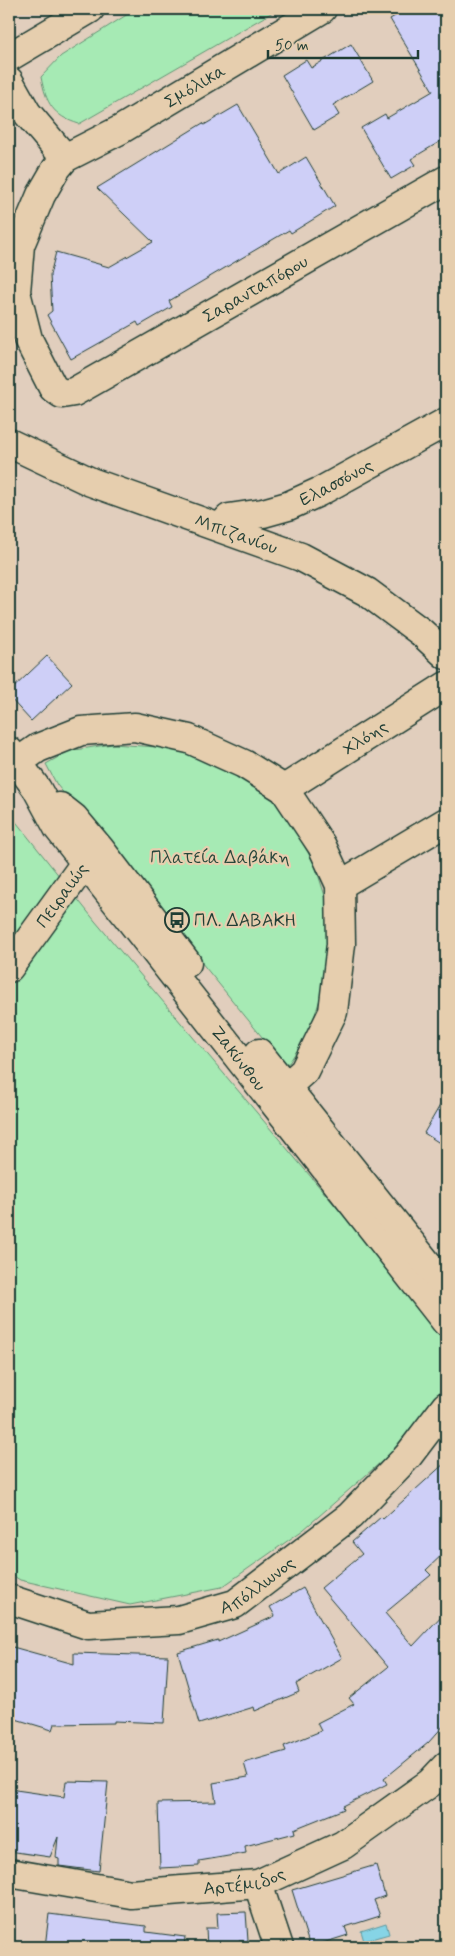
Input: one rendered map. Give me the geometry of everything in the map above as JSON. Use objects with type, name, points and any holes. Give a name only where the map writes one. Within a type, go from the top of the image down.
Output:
[{"type":"street","points":[[9,56],[90,9]]},
{"type":"street","name":"Σμόλικα","points":[[65,158],[120,130],[322,9]]},
{"type":"street","points":[[9,81],[27,113],[65,158]]},
{"type":"street","name":"Σαρανταπόρου","points":[[65,158],[41,195],[20,245],[16,292],[28,339],[53,388],[62,394],[74,392],[446,180]]},
{"type":"street","name":"Ελασσόνος","points":[[221,527],[229,518],[262,513],[288,506],[319,492],[446,422]]},
{"type":"street","name":"Μπιζανίου","points":[[9,443],[91,482],[302,557],[366,592],[421,632],[446,655]]},
{"type":"street","name":"Χλόης","points":[[284,789],[446,686]]},
{"type":"street","points":[[13,757],[81,731],[134,727],[189,739],[244,764],[284,789],[322,846],[340,885],[341,944],[333,1012],[304,1071],[286,1087]]},
{"type":"street","name":"Ζακύνθου","points":[[13,757],[37,789],[58,828],[93,856],[206,988],[436,1273],[446,1322]]},
{"type":"street","name":"Ζακύνθου","points":[[37,789],[74,818],[110,893],[436,1273]]},
{"type":"street","points":[[340,885],[446,822]]},
{"type":"street","points":[[58,828],[64,865],[59,901]]},
{"type":"street","name":"Πειραιώς","points":[[9,968],[93,856]]},
{"type":"street","points":[[59,901],[79,890],[110,893]]},
{"type":"street","name":"Απόλλωνος","points":[[9,1599],[88,1625],[179,1620],[235,1604],[350,1516],[408,1456],[446,1406]]},
{"type":"street","name":"Αρτέμιδος","points":[[9,1873],[131,1894],[258,1884],[343,1845],[430,1783],[446,1766]]},
{"type":"street","points":[[258,1884],[279,1947]]},
{"type":"green space","points":[[136,9],[278,9],[79,124],[63,117],[48,101],[41,77],[61,56]]},
{"type":"green space","name":"Πλατεία Δαβάκη","points":[[112,744],[172,748],[226,768],[280,803],[315,865],[327,902],[331,954],[322,993],[310,1030],[289,1063],[284,1064],[57,785],[46,764],[69,751]]},
{"type":"green space","points":[[9,813],[95,921],[446,1337],[446,1384],[389,1455],[303,1530],[222,1587],[130,1605],[20,1580],[9,1573]]},
{"type":"water","points":[[386,1923],[389,1934],[364,1941],[361,1931]]},
{"type":"building","points":[[407,9],[446,9],[446,138],[411,159],[415,165],[391,179],[361,128],[385,114],[387,118],[433,91],[390,19]]},
{"type":"building","points":[[351,44],[373,81],[333,105],[339,115],[314,130],[282,75],[306,60],[311,68]]},
{"type":"building","points":[[238,105],[279,174],[306,157],[335,206],[291,233],[289,230],[169,301],[172,307],[139,326],[137,322],[71,359],[47,315],[52,311],[50,275],[56,252],[109,267],[153,242],[97,188],[203,123],[204,125]]},
{"type":"building","points":[[47,656],[72,683],[31,721],[9,697],[9,692]]},
{"type":"building","points":[[446,1095],[446,1147],[424,1133]]},
{"type":"building","points":[[446,1462],[446,1551],[426,1570],[431,1575],[385,1613],[413,1646],[446,1611],[446,1723],[428,1743],[384,1779],[387,1784],[343,1806],[344,1809],[294,1829],[295,1833],[245,1846],[246,1853],[199,1861],[199,1866],[160,1868],[158,1803],[216,1802],[213,1783],[248,1777],[244,1763],[286,1751],[284,1746],[321,1731],[317,1723],[354,1704],[349,1698],[388,1667],[321,1588],[362,1554],[352,1542],[381,1517],[383,1519]]},
{"type":"building","points":[[303,1588],[342,1658],[296,1684],[299,1692],[255,1711],[254,1707],[199,1724],[178,1652],[218,1640],[218,1642],[275,1616],[270,1607]]},
{"type":"building","points":[[9,1646],[74,1664],[74,1653],[168,1656],[164,1723],[114,1721],[114,1723],[54,1724],[52,1730],[9,1717]]},
{"type":"building","points":[[66,1781],[108,1782],[99,1871],[59,1866],[59,1859],[56,1858],[58,1837],[50,1857],[9,1851],[9,1789],[64,1797]]},
{"type":"building","points":[[376,1865],[385,1896],[374,1900],[380,1916],[345,1927],[348,1935],[310,1947],[292,1890]]},
{"type":"building","points":[[246,1912],[248,1941],[239,1941],[240,1947],[207,1947],[206,1928],[218,1928],[217,1913]]},
{"type":"building","points":[[49,1914],[146,1926],[146,1932],[185,1937],[184,1947],[45,1947]]},
{"type":"place","name":"ΠΛ. ΔΑΒΑΚΗ","points":[[177,920]]}]
